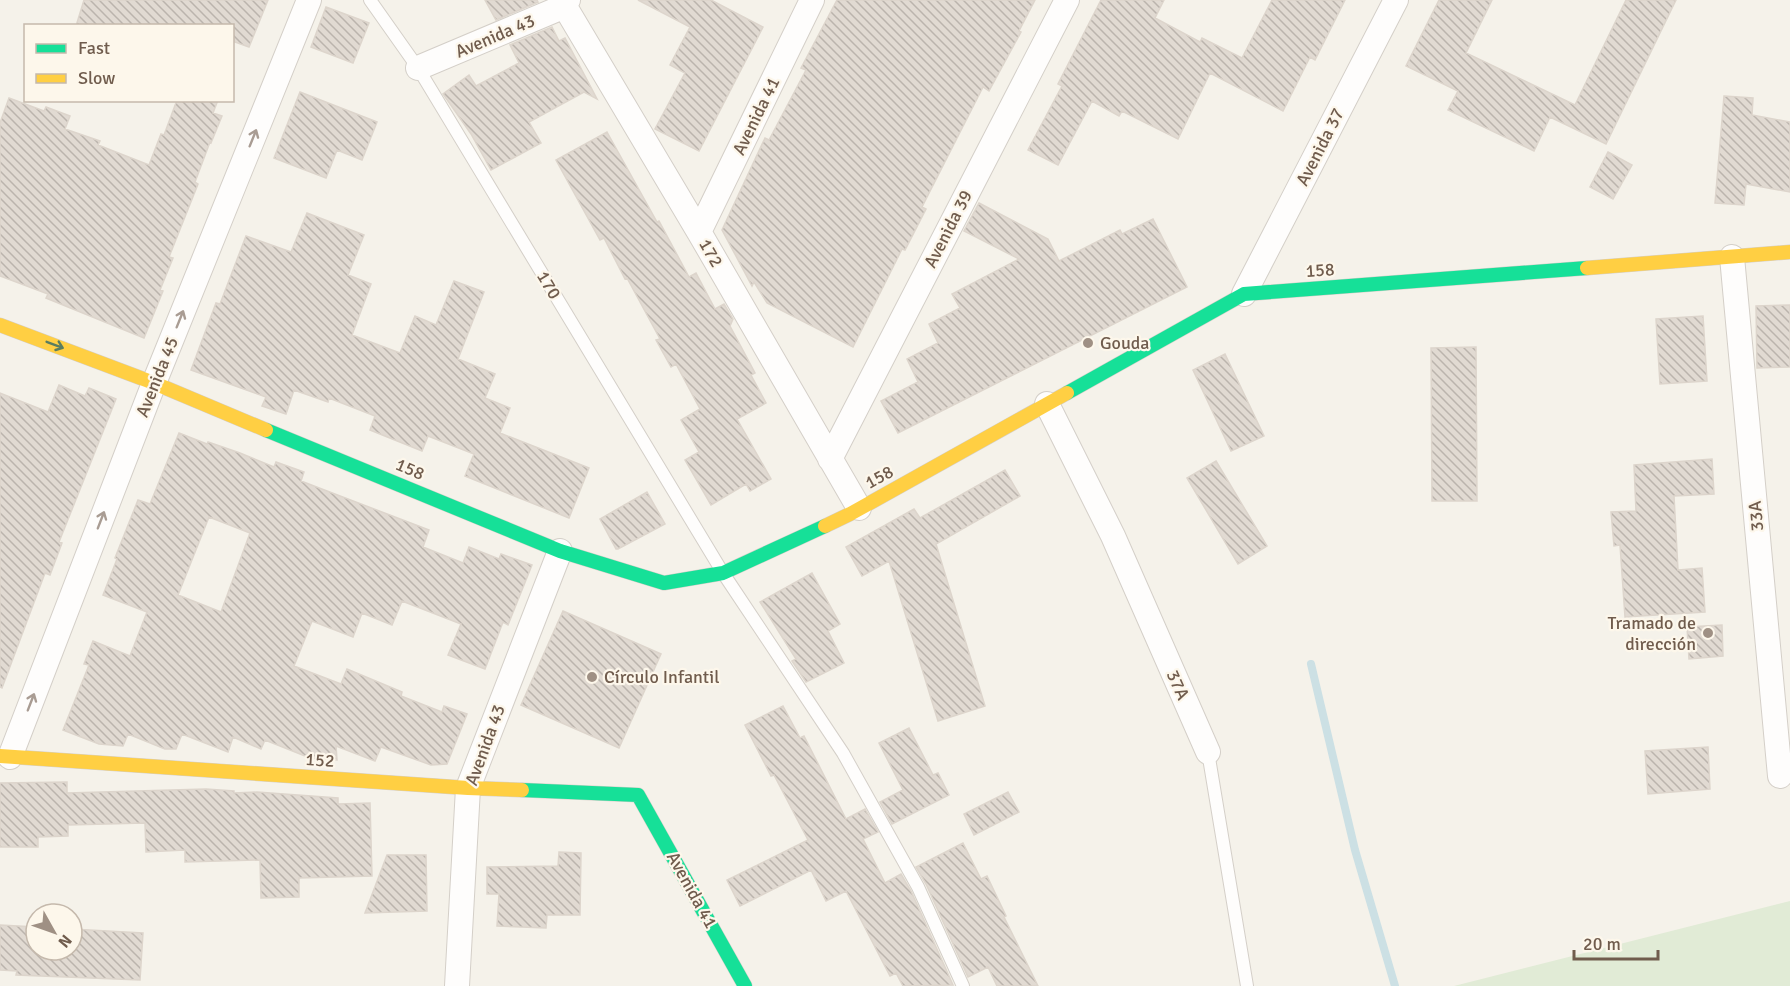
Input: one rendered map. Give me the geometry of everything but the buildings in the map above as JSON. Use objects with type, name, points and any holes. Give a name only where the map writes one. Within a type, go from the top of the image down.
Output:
[{"type":"street","name":"Avenida 45","points":[[5,757],[309,0]]},
{"type":"street","name":"Avenida 41","points":[[699,232],[812,0]]},
{"type":"street","name":"Avenida 39","points":[[830,459],[1067,0]]},
{"type":"street","name":"Avenida 37","points":[[1245,294],[1395,0]]},
{"type":"street","name":"172","points":[[565,2],[859,508]]},
{"type":"street","name":"Avenida 43","points":[[418,68],[565,2]]},
{"type":"street","name":"158","points":[[0,325],[154,382],[560,551],[664,583],[723,573],[850,514],[1245,294],[1790,252]]},
{"type":"street","name":"33A","points":[[1732,257],[1780,776]]},
{"type":"street","name":"37A","points":[[1047,404],[1113,536],[1208,752]]},
{"type":"street","name":"Avenida 43","points":[[457,986],[468,788],[560,551]]},
{"type":"street","name":"152","points":[[5,757],[468,788],[638,795]]},
{"type":"street","name":"Avenida 41","points":[[638,795],[746,986]]},
{"type":"lane","name":"170","points":[[369,0],[418,68],[723,573],[843,753],[918,887],[963,986]]},
{"type":"lane","name":"37A","points":[[1208,752],[1247,986]]},
{"type":"green space","points":[[1790,901],[1790,986],[1454,986]]},
{"type":"waterway","points":[[1311,664],[1355,850],[1395,986]]},
{"type":"traffic: fast","points":[[1067,393],[1244,294],[1587,268]]},
{"type":"traffic: fast","points":[[266,430],[560,551],[664,583],[723,573],[825,526]]},
{"type":"traffic: fast","points":[[522,790],[638,795],[745,986]]},
{"type":"traffic: slow","points":[[1587,268],[1790,252]]},
{"type":"traffic: slow","points":[[0,325],[154,383],[266,430]]},
{"type":"traffic: slow","points":[[825,526],[1067,393]]},
{"type":"traffic: slow","points":[[0,756],[522,790]]},
{"type":"place","name":"Gouda","points":[[1088,343]]},
{"type":"place","name":"Tramado de dirección","points":[[1708,633]]},
{"type":"place","name":"Círculo Infantil","points":[[592,677]]}]
